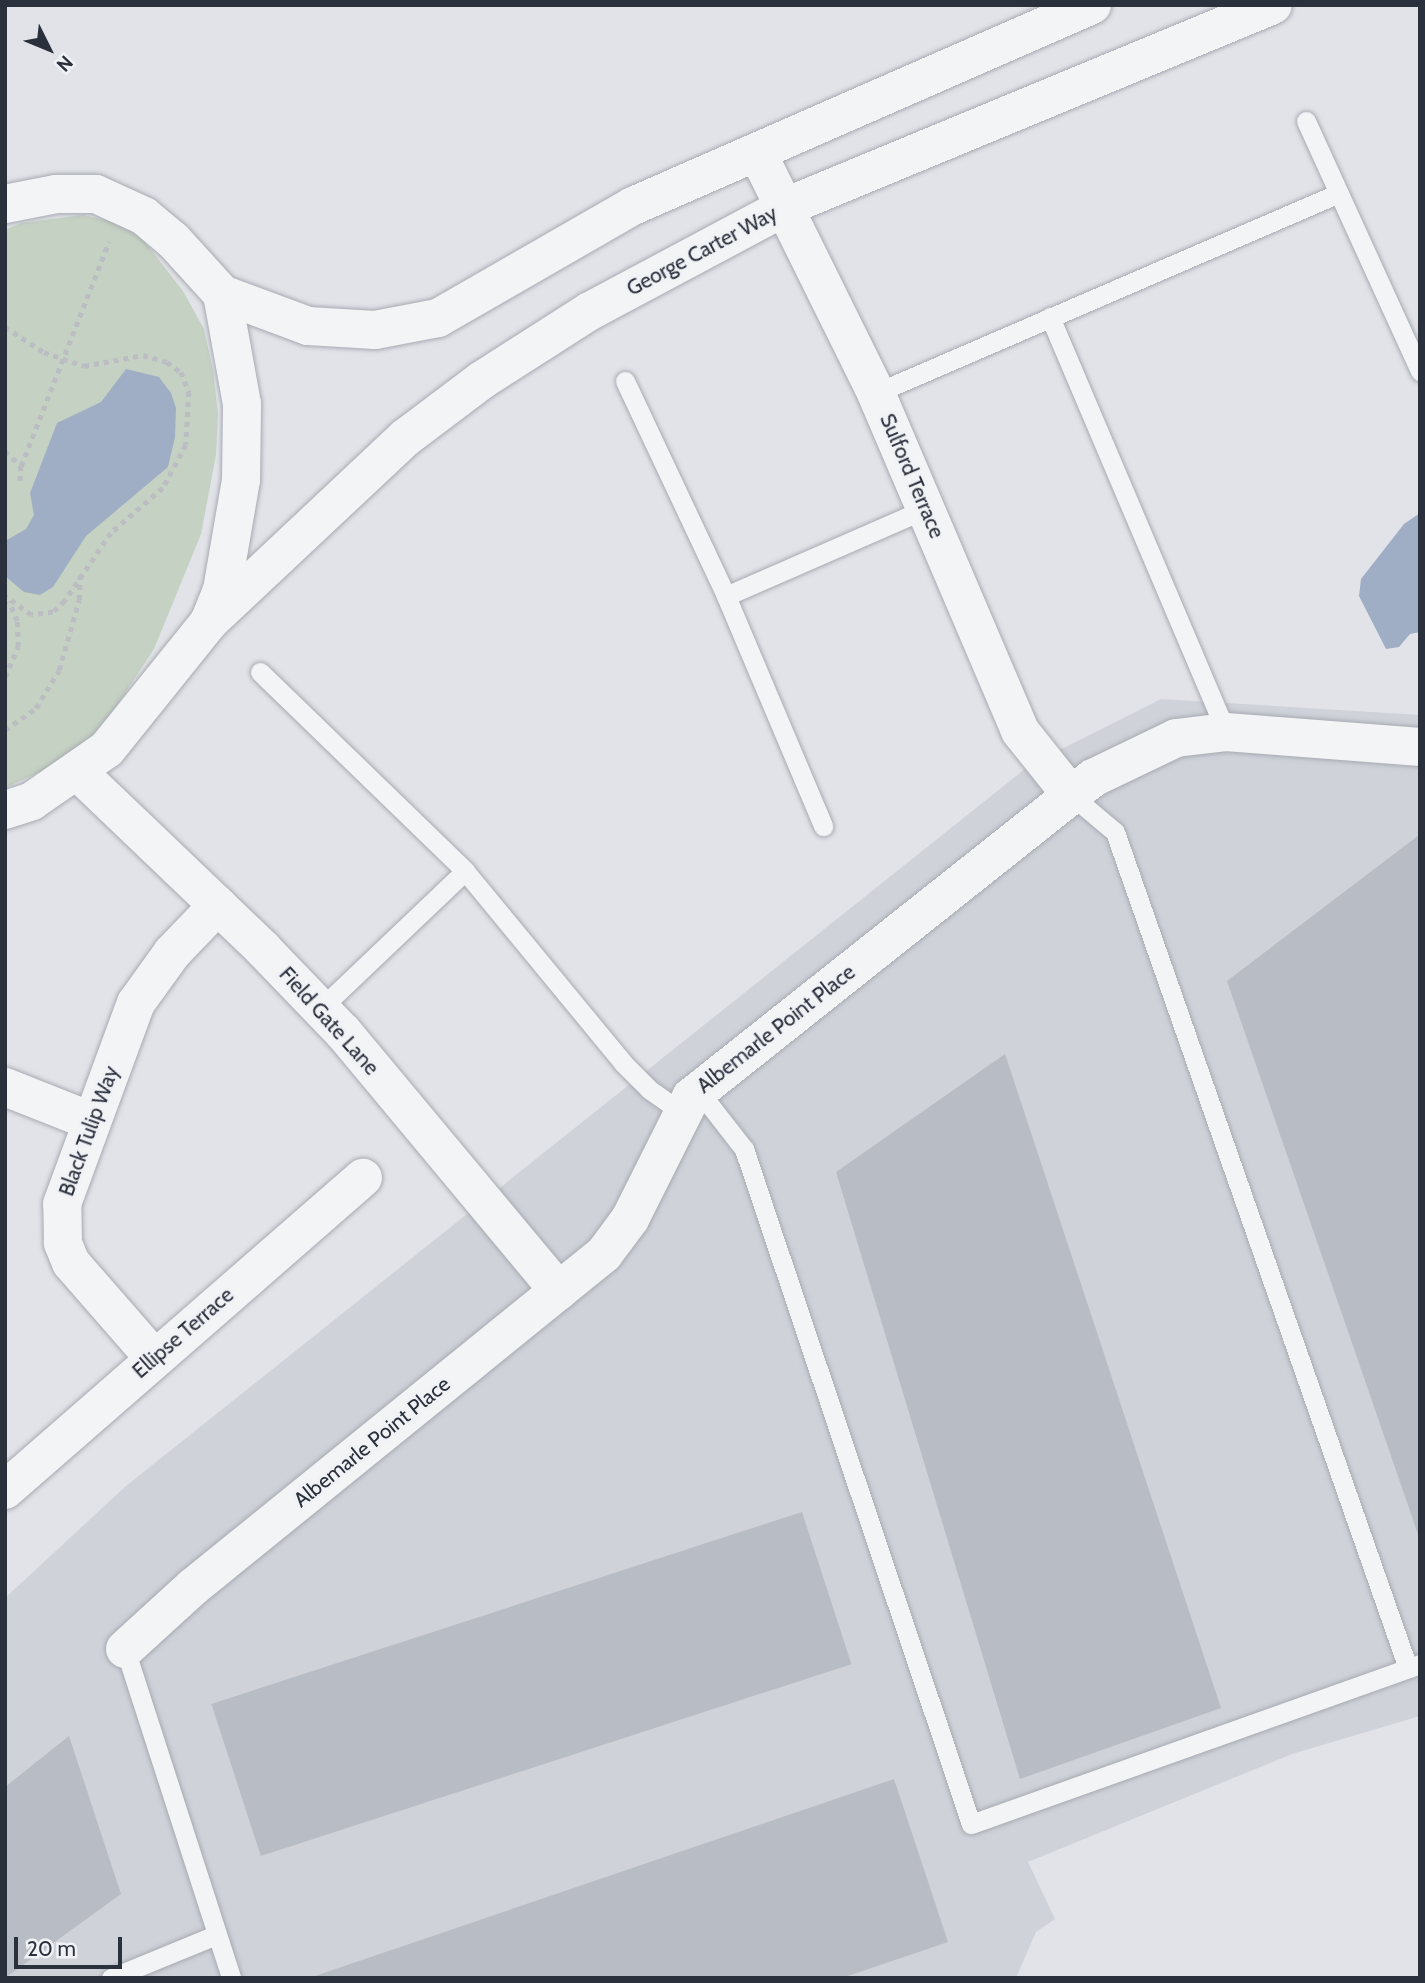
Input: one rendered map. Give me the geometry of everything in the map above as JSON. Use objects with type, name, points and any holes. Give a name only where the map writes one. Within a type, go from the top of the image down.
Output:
[{"type":"street","points":[[5,204],[56,194],[96,194],[123,206],[173,240],[222,294],[308,326],[375,330],[438,318],[584,231],[1092,5]]},
{"type":"street","name":"George Carter Way","points":[[5,810],[32,801],[107,749],[209,622],[405,438],[482,380],[601,304],[783,208],[1273,5]]},
{"type":"street","name":"Sulford Terrace","points":[[757,152],[876,393],[1020,731],[1071,794]]},
{"type":"street","name":"George Carter Way","points":[[209,622],[222,590],[241,480],[242,404],[222,294]]},
{"type":"street","name":"Albemarle Point Place","points":[[125,1649],[193,1587],[604,1254],[623,1230],[689,1101],[1071,794],[1114,764],[1176,738],[1226,732],[1420,747]]},
{"type":"street","name":"Field Gate Lane","points":[[77,771],[218,905],[320,1009],[559,1292]]},
{"type":"street","name":"Black Tulip Way","points":[[154,1358],[84,1279],[62,1242],[62,1205],[136,1003],[172,953],[218,905]]},
{"type":"street","points":[[5,1087],[91,1121]]},
{"type":"street","name":"Ellipse Terrace","points":[[5,1490],[363,1178]]},
{"type":"lane","points":[[1306,121],[1420,371]]},
{"type":"lane","points":[[876,393],[1339,193]]},
{"type":"lane","points":[[1050,317],[1226,732]]},
{"type":"lane","points":[[625,381],[726,596],[823,826]]},
{"type":"lane","points":[[726,596],[926,508]]},
{"type":"lane","points":[[260,672],[466,871],[623,1063],[650,1090],[689,1101],[744,1149],[971,1824],[1414,1666],[1115,832],[1071,794]]},
{"type":"lane","points":[[320,1009],[466,871]]},
{"type":"lane","points":[[125,1649],[231,1978]]},
{"type":"lane","points":[[111,1978],[216,1935]]},
{"type":"path","points":[[20,483],[21,466],[123,206]]},
{"type":"path","points":[[5,328],[62,359],[84,366],[143,355],[181,372],[189,392],[186,445],[163,488],[111,533],[53,612],[30,615],[6,597]]},
{"type":"path","points":[[5,451],[21,466]]},
{"type":"path","points":[[5,730],[36,708],[59,670],[79,600],[80,575]]},
{"type":"path","points":[[5,677],[18,648],[17,621],[6,597]]},
{"type":"shaded area","points":[[1161,699],[1420,715],[1420,1716],[1292,1754],[1028,1862],[1055,1919],[1036,1932],[1016,1978],[5,1978],[5,1598],[126,1486],[1030,765]]},
{"type":"green space","points":[[83,215],[115,222],[141,237],[183,291],[204,329],[213,370],[218,414],[216,455],[201,534],[154,649],[114,710],[89,739],[57,764],[5,788],[5,230],[21,223]]},
{"type":"water","points":[[126,369],[159,377],[171,393],[176,408],[175,437],[168,467],[86,536],[53,587],[40,595],[24,592],[5,576],[5,541],[26,529],[34,515],[30,493],[57,423],[101,402]]},
{"type":"water","points":[[1420,513],[1420,632],[1410,634],[1399,647],[1386,649],[1359,596],[1361,579],[1404,524]]},
{"type":"building","points":[[1419,835],[1420,838],[1419,1537],[1227,981]]},
{"type":"building","points":[[1005,1054],[1221,1708],[1020,1779],[836,1172]]},
{"type":"building","points":[[802,1512],[851,1664],[261,1856],[211,1704]]},
{"type":"building","points":[[69,1736],[121,1894],[5,1978],[5,1787]]},
{"type":"building","points":[[894,1779],[948,1942],[842,1978],[309,1978]]}]
